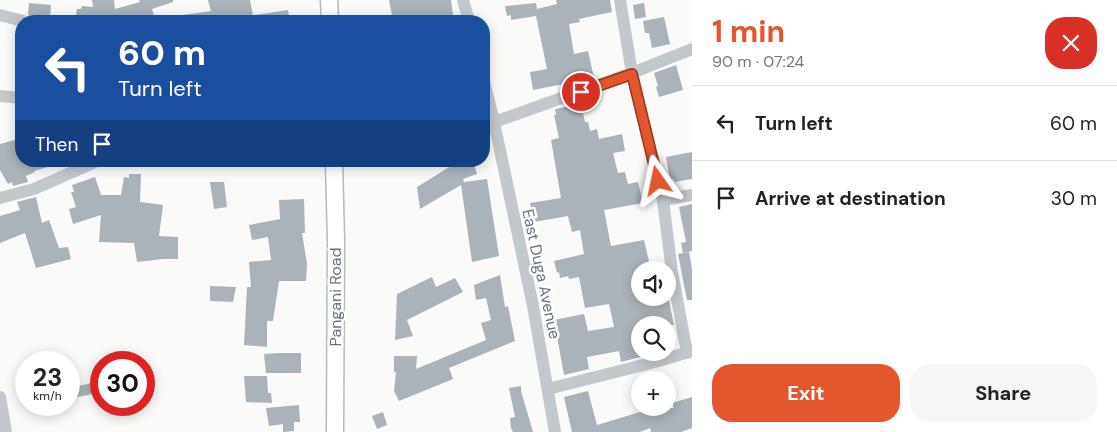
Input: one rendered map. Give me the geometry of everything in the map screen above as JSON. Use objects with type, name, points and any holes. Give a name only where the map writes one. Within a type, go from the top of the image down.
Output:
[{"type":"main road","points":[[330,0],[330,15]]},
{"type":"main road","name":"Pangani Road","points":[[334,167],[336,241],[335,432]]},
{"type":"street","points":[[463,0],[467,15]]},
{"type":"street","points":[[548,389],[690,352],[672,272],[662,200],[632,74],[620,0]]},
{"type":"street","points":[[0,15],[15,19]]},
{"type":"street","points":[[494,122],[632,74],[692,49]]},
{"type":"street","points":[[0,96],[15,97]]},
{"type":"street","name":"East Duga Avenue","points":[[490,106],[533,306],[555,432]]},
{"type":"street","points":[[0,198],[34,189],[84,167]]},
{"type":"street","points":[[662,200],[692,195]]},
{"type":"street","points":[[1,406],[6,432]]},
{"type":"building","points":[[92,0],[114,0],[115,9],[140,2],[139,0],[173,0],[173,2],[152,9],[154,15],[76,15],[77,9],[81,9],[82,6],[93,7]]},
{"type":"building","points":[[208,0],[250,0],[253,15],[183,15],[211,11]]},
{"type":"building","points":[[389,0],[451,0],[453,15],[392,15]]},
{"type":"building","points":[[556,0],[610,0],[612,12],[579,19],[580,22],[569,24],[574,54],[588,51],[594,78],[533,90],[530,72],[547,69],[536,16],[511,20],[511,15],[507,16],[505,6],[536,3],[537,9],[557,4]]},
{"type":"building","points":[[29,3],[51,5],[50,15],[28,14]]},
{"type":"building","points":[[644,3],[646,17],[635,19],[633,5]]},
{"type":"building","points":[[288,10],[289,15],[255,15]]},
{"type":"building","points":[[664,17],[670,44],[652,48],[649,33],[645,33],[643,21]]},
{"type":"building","points":[[676,65],[683,90],[659,97],[654,73]]},
{"type":"building","points":[[581,104],[585,122],[588,122],[590,131],[597,129],[599,139],[622,134],[625,151],[613,153],[618,173],[625,172],[628,184],[638,182],[643,203],[604,210],[611,246],[644,240],[649,261],[631,261],[631,306],[670,306],[672,316],[631,316],[631,359],[621,362],[619,351],[587,357],[589,369],[564,375],[554,320],[584,314],[588,331],[614,327],[609,304],[585,308],[579,277],[569,279],[568,276],[560,278],[559,272],[557,273],[554,261],[584,254],[580,230],[572,232],[568,216],[534,222],[530,203],[561,198],[551,140],[559,138],[554,115],[556,115],[555,109]]},
{"type":"building","points":[[15,140],[15,167],[48,167],[34,171],[26,176],[28,182],[13,186],[12,182],[8,184],[0,170],[0,144]]},
{"type":"building","points":[[692,152],[692,179],[674,182],[674,179],[670,180],[666,157]]},
{"type":"building","points":[[449,167],[475,167],[477,174],[463,179],[464,182],[487,179],[499,256],[472,262],[461,185],[420,209],[417,187]]},
{"type":"building","points":[[129,174],[141,174],[140,202],[163,205],[159,236],[178,237],[178,259],[137,262],[134,243],[99,242],[101,215],[73,224],[69,209],[76,207],[71,192],[74,192],[72,185],[95,177],[101,195],[121,195],[124,177],[129,178]]},
{"type":"building","points":[[210,182],[224,182],[227,207],[214,209]]},
{"type":"building","points":[[36,197],[42,223],[49,220],[59,248],[68,247],[71,259],[36,268],[25,233],[0,243],[0,216],[20,210],[17,202]]},
{"type":"building","points":[[304,199],[305,233],[302,233],[307,264],[306,281],[279,281],[273,321],[267,321],[267,347],[244,345],[247,287],[251,287],[249,262],[271,260],[268,237],[252,240],[249,225],[280,219],[279,200]]},
{"type":"building","points":[[692,204],[692,251],[683,253],[681,243],[686,242],[679,207]]},
{"type":"building","points":[[689,252],[692,269],[692,300],[687,300],[678,254]]},
{"type":"building","points":[[500,275],[505,307],[508,306],[515,341],[449,368],[453,379],[399,401],[394,391],[396,372],[394,372],[394,356],[417,356],[416,369],[486,340],[481,323],[491,320],[486,298],[476,300],[474,285]]},
{"type":"building","points":[[432,277],[436,287],[455,278],[463,292],[407,320],[413,336],[395,340],[397,294]]},
{"type":"building","points":[[210,286],[236,287],[233,302],[210,301]]},
{"type":"building","points":[[301,353],[301,373],[266,373],[264,354]]},
{"type":"building","points":[[244,376],[267,376],[268,393],[271,393],[272,403],[246,402]]},
{"type":"building","points":[[90,383],[90,394],[80,397],[80,386]]},
{"type":"building","points":[[521,386],[533,432],[513,432],[511,428],[510,418],[515,417],[509,388]]},
{"type":"building","points":[[588,391],[597,425],[631,415],[676,416],[676,402],[692,397],[692,428],[681,432],[651,432],[650,428],[640,432],[572,432],[564,397]]},
{"type":"building","points":[[299,405],[300,422],[294,422],[294,431],[283,432],[283,424],[269,426],[266,408]]},
{"type":"building","points":[[383,412],[387,425],[377,429],[372,416]]},
{"type":"route","points":[[581,92],[632,74],[658,181]]}]
